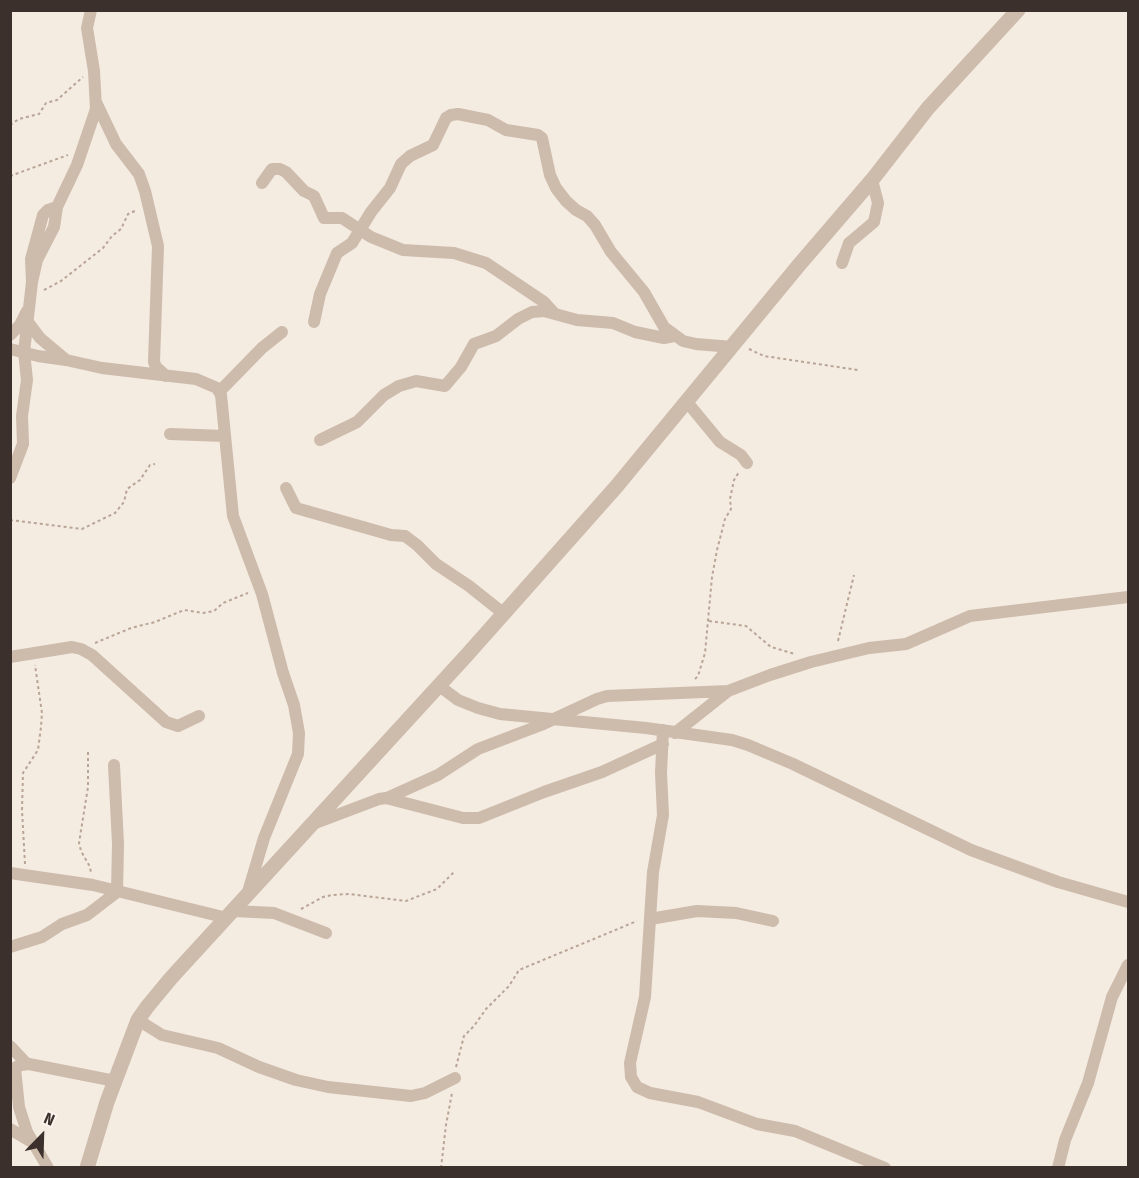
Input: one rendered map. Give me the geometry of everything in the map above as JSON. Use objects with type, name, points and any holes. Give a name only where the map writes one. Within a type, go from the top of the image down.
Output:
[{"type":"street","points":[[10,478],[23,444],[22,416],[27,380],[24,352],[32,282],[37,260],[54,228],[57,207],[82,150],[93,119],[96,102],[87,28],[91,10]]},
{"type":"street","points":[[87,1167],[138,1020],[171,978],[616,487],[872,180],[928,108],[1018,10]]},
{"type":"street","points":[[96,102],[116,144],[139,174],[148,206],[158,246],[154,362],[166,376]]},
{"type":"street","points":[[314,322],[317,306],[335,257],[347,248],[390,188],[401,164],[410,156],[433,145],[442,123],[451,115],[458,114],[488,120],[506,130],[538,135],[542,138],[550,175],[556,188],[571,206],[587,216],[595,225],[611,252],[640,286],[664,327],[674,336],[696,344],[734,344]]},
{"type":"street","points":[[262,183],[272,170],[280,169],[286,172],[304,191],[314,196],[324,218],[342,218],[371,237],[403,250],[454,253],[486,263],[544,302],[555,314]]},
{"type":"street","points":[[842,263],[849,243],[874,222],[878,203],[872,180]]},
{"type":"street","points":[[10,335],[20,325],[31,303]]},
{"type":"street","points":[[320,440],[357,422],[384,395],[399,386],[416,381],[445,386],[461,367],[474,345],[496,336],[531,312],[544,311],[577,320],[613,323],[635,332],[664,338],[674,336]]},
{"type":"street","points":[[28,322],[40,338],[66,360]]},
{"type":"street","points":[[219,392],[262,348],[282,332]]},
{"type":"street","points":[[10,349],[102,368],[196,379],[210,383],[219,392],[233,516],[257,579],[294,705],[300,743],[298,754],[264,838],[247,896]]},
{"type":"street","points":[[687,402],[720,442],[741,455],[747,463]]},
{"type":"street","points":[[170,434],[224,436]]},
{"type":"street","points":[[286,488],[296,508],[391,535],[405,536],[436,564],[503,613]]},
{"type":"street","points":[[885,1167],[795,1131],[757,1124],[698,1102],[650,1094],[634,1083],[630,1063],[645,997],[652,872],[663,815],[661,773],[663,744],[669,732],[728,691],[811,662],[868,648],[906,644],[970,616],[1128,597]]},
{"type":"street","points":[[10,657],[72,647],[81,649],[92,655],[166,722],[178,726],[199,716]]},
{"type":"street","points":[[438,685],[458,699],[477,708],[500,714],[669,732],[724,739],[748,745],[971,850],[1058,882],[1128,902]]},
{"type":"street","points":[[312,825],[386,798],[438,775],[478,749],[607,696],[728,691]]},
{"type":"street","points":[[386,798],[473,819],[602,772],[663,744]]},
{"type":"street","points":[[114,765],[118,844],[117,892]]},
{"type":"street","points":[[10,873],[93,885],[117,892],[230,914],[274,913],[326,933]]},
{"type":"street","points":[[10,947],[42,937],[62,924],[87,915],[117,892]]},
{"type":"street","points":[[650,918],[692,911],[736,913],[772,921]]},
{"type":"street","points":[[1058,1167],[1068,1131],[1088,1083],[1112,997],[1128,965]]},
{"type":"street","points":[[138,1020],[162,1035],[218,1048],[259,1067],[296,1080],[328,1087],[411,1096],[424,1094],[455,1078]]},
{"type":"street","points":[[10,1046],[17,1067],[19,1107],[32,1142],[48,1167]]},
{"type":"street","points":[[17,1067],[115,1081]]},
{"type":"street","points":[[10,1129],[32,1142]]},
{"type":"path","points":[[10,125],[19,119],[39,114],[46,103],[57,100],[93,68]]},
{"type":"path","points":[[10,176],[82,150]]},
{"type":"path","points":[[31,303],[43,290],[61,281],[103,248],[108,240],[121,229],[130,212],[148,206]]},
{"type":"path","points":[[734,344],[764,356],[858,370]]},
{"type":"path","points":[[690,693],[703,663],[712,577],[723,525],[731,509],[730,499],[734,480],[747,463]]},
{"type":"path","points":[[10,520],[82,529],[115,513],[124,502],[127,489],[140,480],[150,465],[155,464]]},
{"type":"path","points":[[834,656],[854,575]]},
{"type":"path","points":[[81,649],[184,610],[203,613],[214,611],[229,600],[246,595],[257,579]]},
{"type":"path","points":[[709,621],[746,626],[771,647],[799,655],[811,662]]},
{"type":"path","points":[[24,875],[23,773],[38,750],[42,713],[34,653]]},
{"type":"path","points":[[88,752],[88,787],[80,843],[81,851],[90,867],[93,885]]},
{"type":"path","points":[[285,917],[323,897],[332,895],[349,894],[406,901],[437,889],[455,872]]},
{"type":"path","points":[[441,1167],[446,1125],[464,1036],[486,1009],[509,986],[519,970],[561,951],[650,918]]}]
